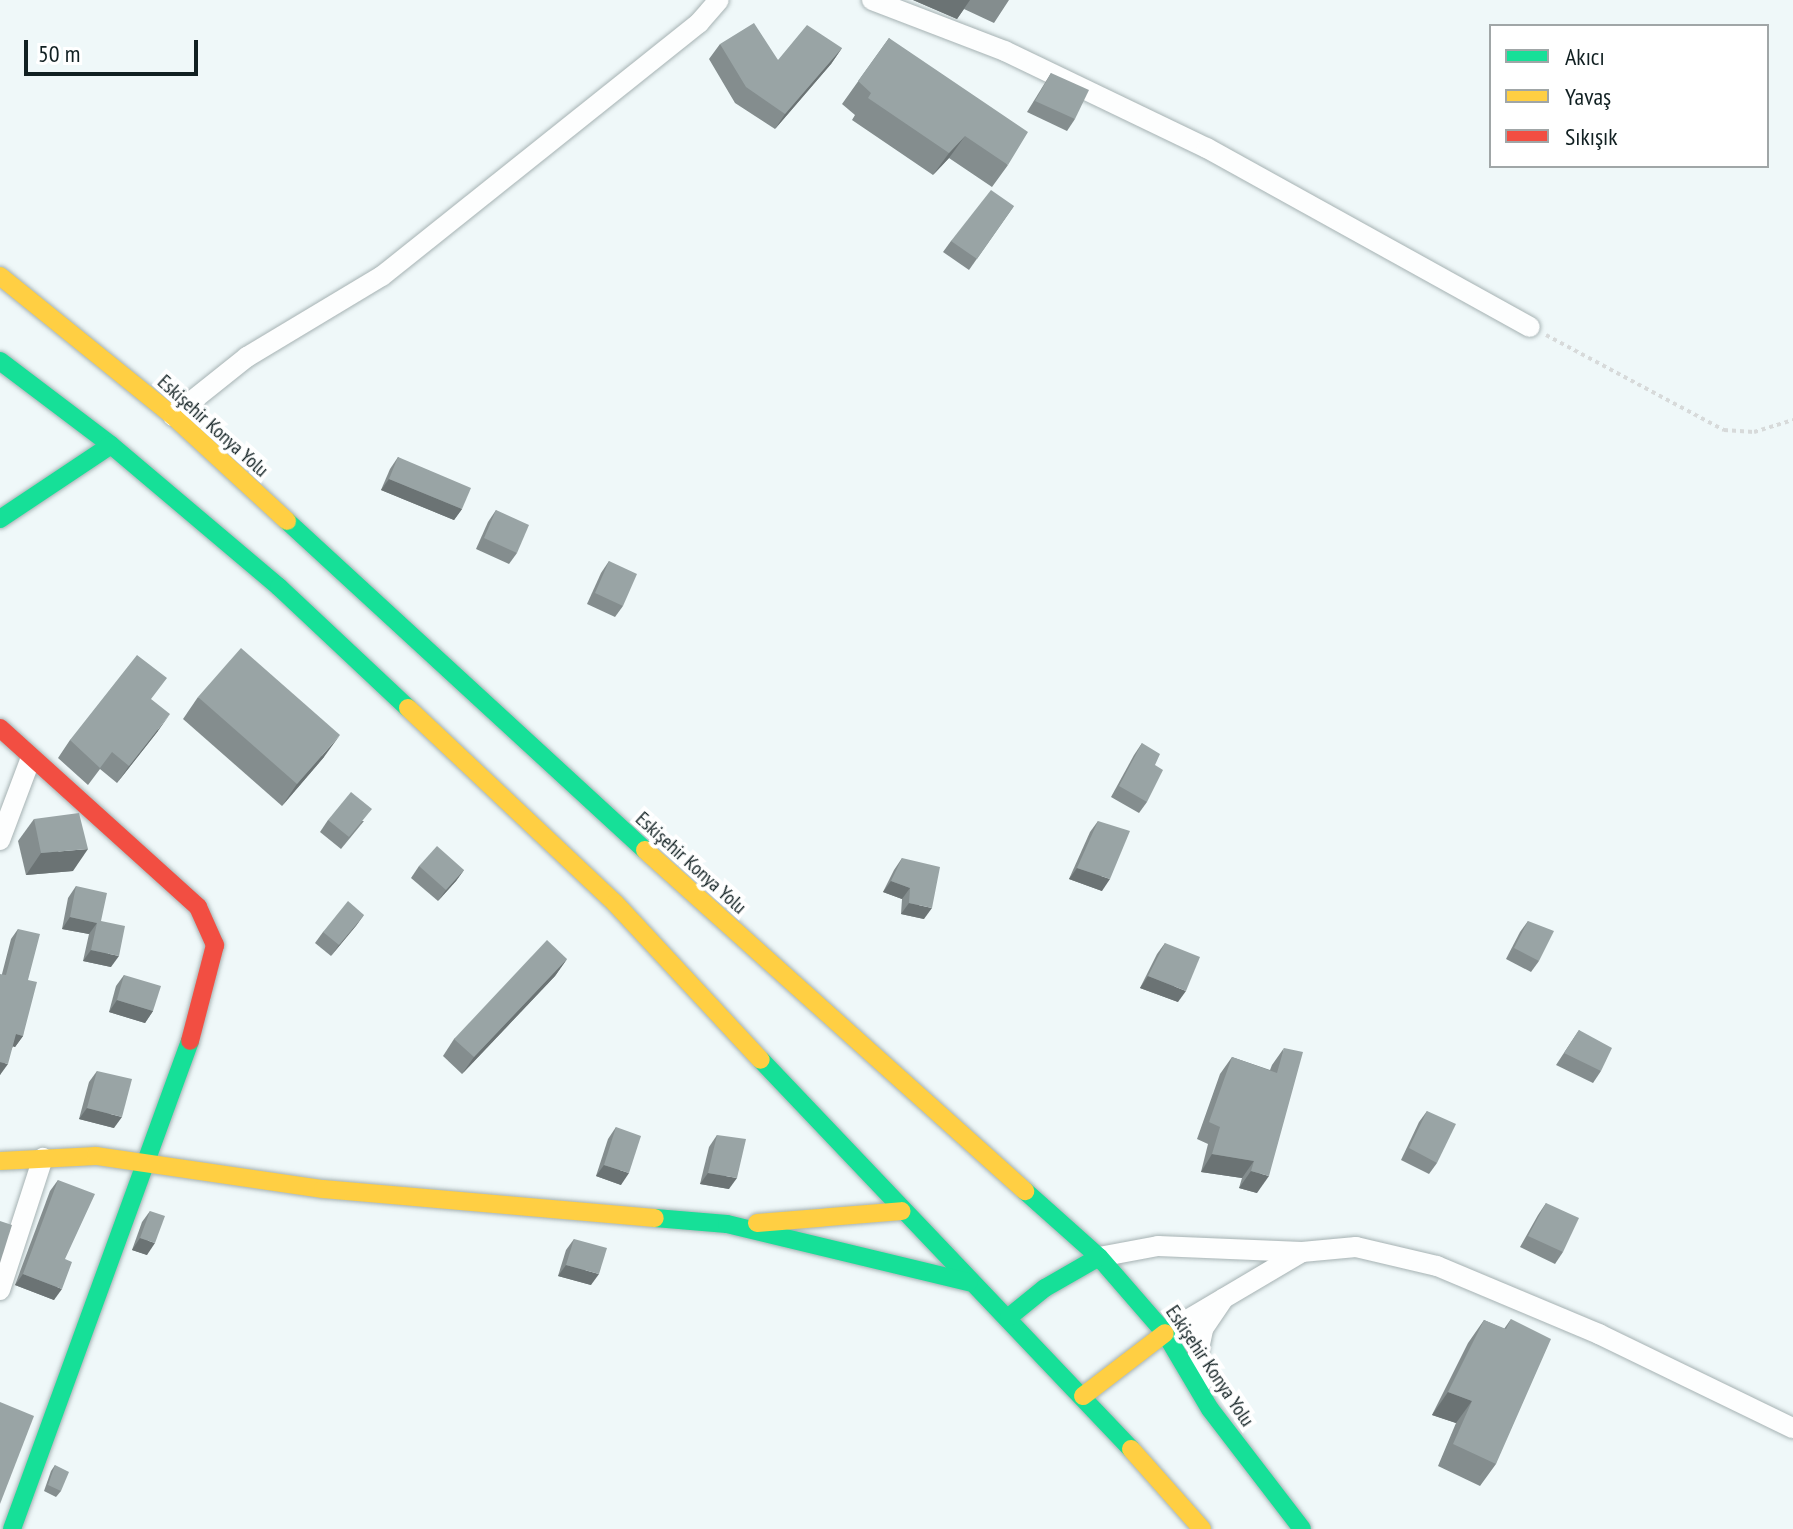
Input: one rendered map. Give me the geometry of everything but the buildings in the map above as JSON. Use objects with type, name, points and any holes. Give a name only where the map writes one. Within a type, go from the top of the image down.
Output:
[{"type":"main road","name":"Eskişehir Konya Yolu","points":[[0,276],[173,416],[748,945],[1099,1257],[1165,1333],[1210,1409],[1302,1529]]},
{"type":"main road","points":[[0,361],[111,445],[279,587],[615,903],[969,1282],[1009,1317],[1202,1529]]},
{"type":"main road","points":[[0,519],[111,445]]},
{"type":"main road","points":[[0,728],[30,760],[198,907],[215,945],[192,1034],[12,1529]]},
{"type":"main road","points":[[0,1161],[96,1156],[323,1189],[732,1225],[969,1282]]},
{"type":"main road","points":[[732,1225],[902,1211]]},
{"type":"main road","points":[[1009,1317],[1045,1288],[1099,1257]]},
{"type":"main road","points":[[1083,1396],[1165,1333]]},
{"type":"street","points":[[173,416],[247,357],[382,276],[699,23],[719,0]]},
{"type":"street","points":[[872,0],[1018,57],[1207,148],[1530,327]]},
{"type":"street","points":[[0,840],[30,760]]},
{"type":"street","points":[[0,1290],[43,1158]]},
{"type":"street","points":[[1099,1257],[1158,1246],[1302,1252],[1356,1247],[1437,1266],[1599,1334],[1793,1428]]},
{"type":"street","points":[[1165,1333],[1229,1291],[1302,1252]]},
{"type":"street","points":[[1210,1409],[1196,1363],[1203,1329],[1229,1291]]},
{"type":"path","points":[[1530,327],[1724,430],[1754,432],[1793,420]]},
{"type":"traffic: fast","points":[[0,361],[111,445],[279,587],[408,708]]},
{"type":"traffic: fast","points":[[0,519],[111,445]]},
{"type":"traffic: fast","points":[[287,521],[645,850]]},
{"type":"traffic: fast","points":[[12,1529],[190,1041]]},
{"type":"traffic: fast","points":[[761,1060],[1131,1449]]},
{"type":"traffic: fast","points":[[1025,1191],[1099,1257],[1165,1333],[1210,1409],[1302,1529]]},
{"type":"traffic: fast","points":[[655,1218],[727,1224],[969,1282]]},
{"type":"traffic: fast","points":[[1009,1317],[1045,1288],[1099,1257]]},
{"type":"traffic: slow","points":[[0,276],[173,416],[287,521]]},
{"type":"traffic: slow","points":[[408,708],[615,903],[761,1060]]},
{"type":"traffic: slow","points":[[645,850],[1025,1191]]},
{"type":"traffic: slow","points":[[0,1161],[96,1156],[323,1189],[655,1218]]},
{"type":"traffic: slow","points":[[757,1223],[902,1211]]},
{"type":"traffic: slow","points":[[1083,1396],[1165,1333]]},
{"type":"traffic: slow","points":[[1131,1449],[1202,1529]]},
{"type":"traffic: jam","points":[[0,728],[198,907],[215,945],[190,1041]]}]
